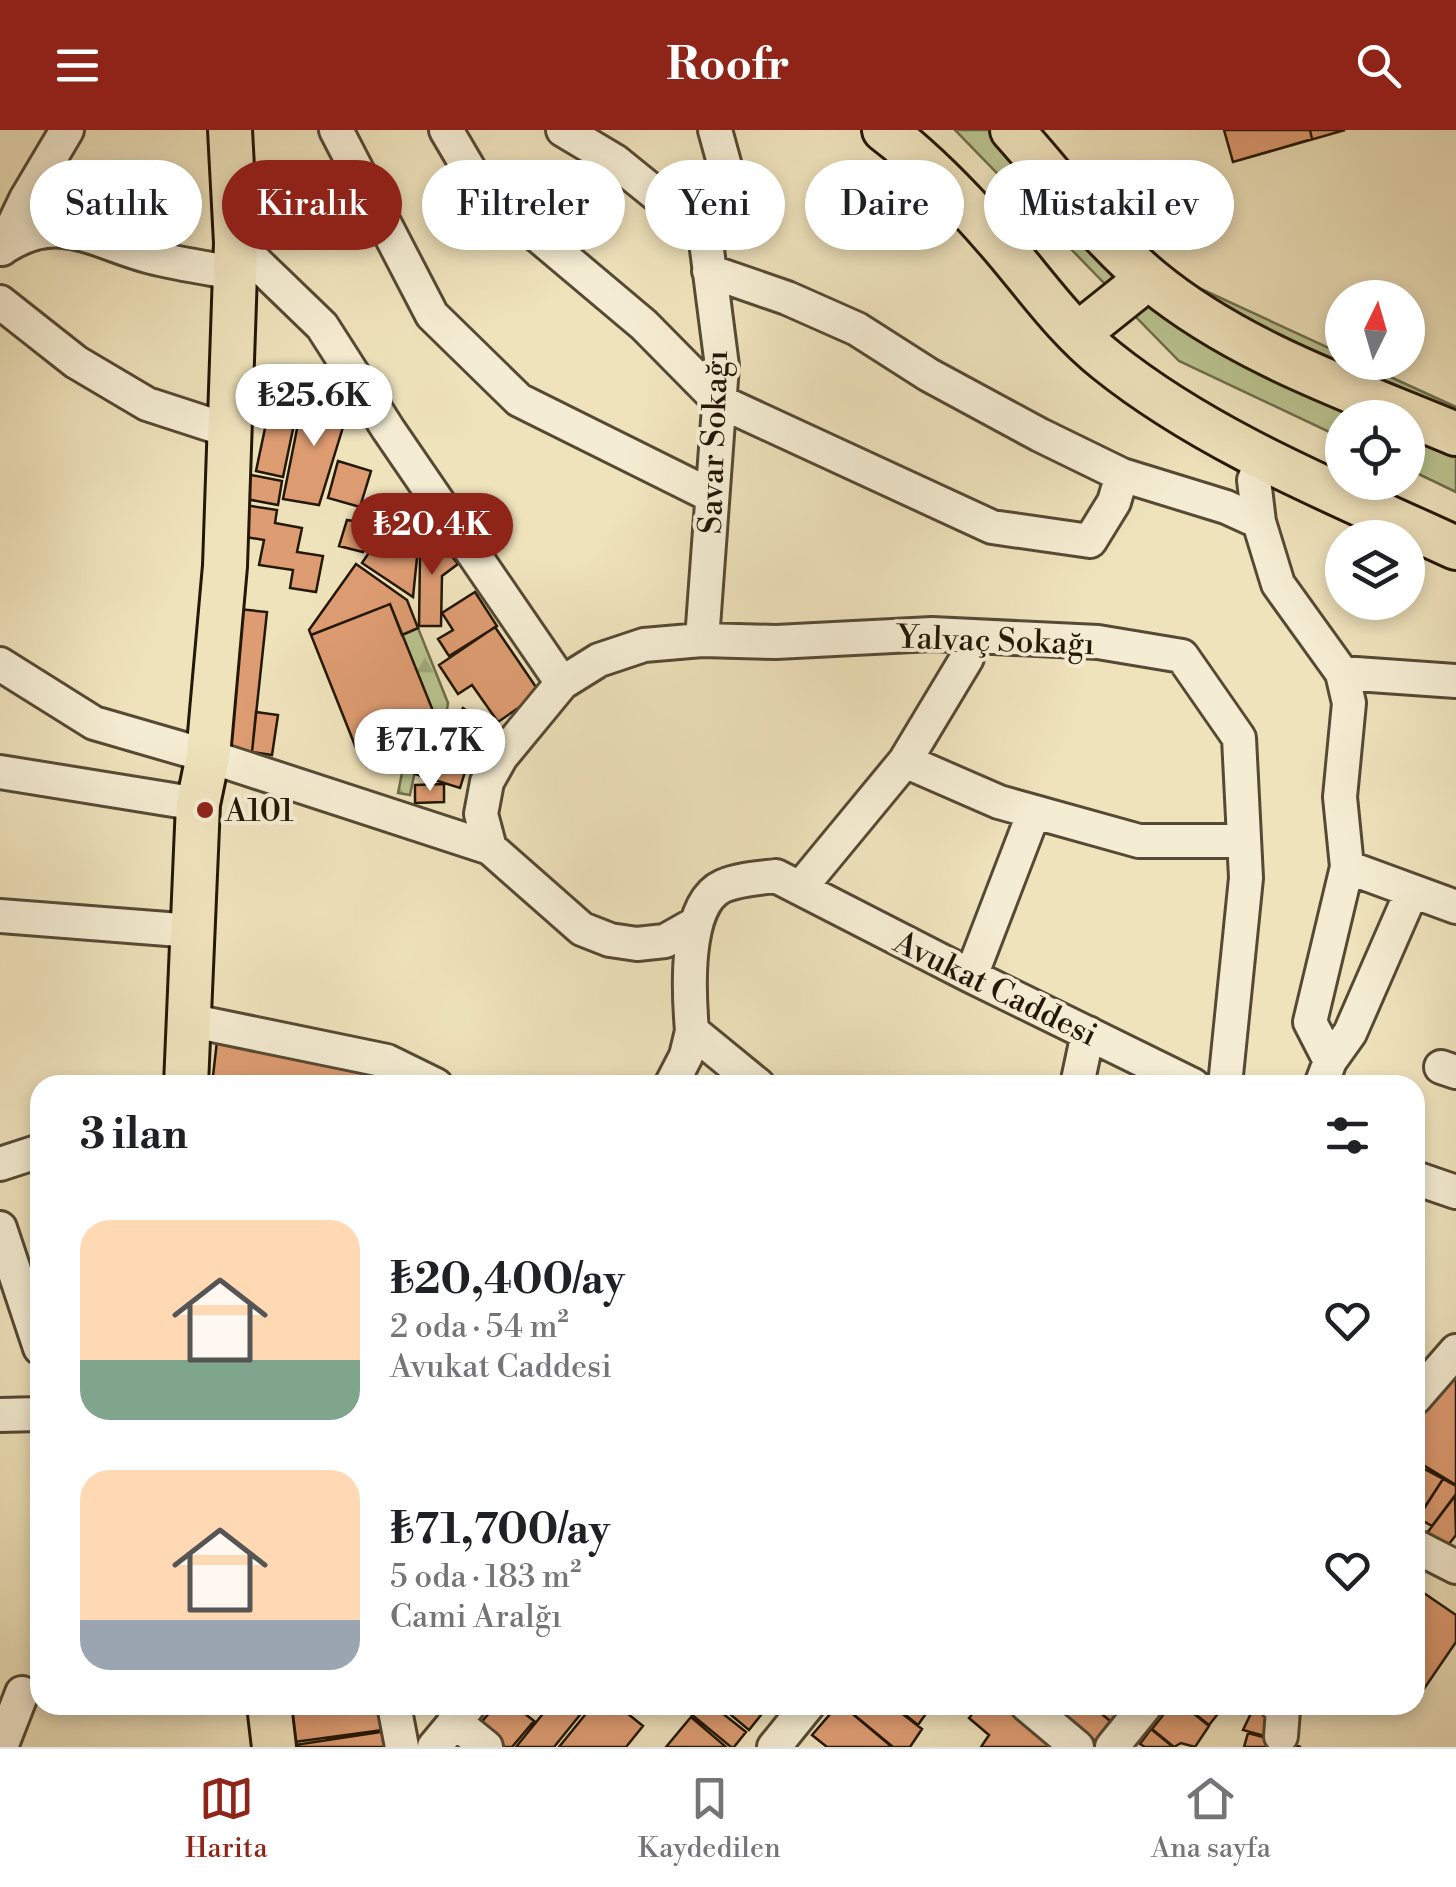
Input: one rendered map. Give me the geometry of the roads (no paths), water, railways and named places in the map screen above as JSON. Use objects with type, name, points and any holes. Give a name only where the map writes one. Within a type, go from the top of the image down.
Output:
[{"type":"main road","points":[[186,1075],[198,804],[208,756],[225,566],[236,258],[230,130]]},
{"type":"main road","points":[[884,130],[949,189],[1060,316],[1106,360],[1166,402],[1263,458],[1456,548]]},
{"type":"main road","points":[[1012,130],[1148,278],[1210,323],[1357,393],[1456,434]]},
{"type":"main road","points":[[1078,334],[1148,278]]},
{"type":"main road","points":[[270,1715],[274,1747]]},
{"type":"street","points":[[1,250],[66,130]]},
{"type":"street","points":[[336,130],[432,315],[494,376],[519,400],[712,496]]},
{"type":"street","points":[[446,130],[478,186],[644,326],[720,401],[992,526],[1090,541],[1114,502],[1122,475]]},
{"type":"street","points":[[563,130],[615,160],[645,185]]},
{"type":"street","name":"Savar Sokağı","points":[[716,130],[724,160]]},
{"type":"street","points":[[1,250],[36,231],[63,230],[154,258],[236,258],[322,326],[562,683]]},
{"type":"street","name":"Savar Sokağı","points":[[702,640],[722,366],[706,250]]},
{"type":"street","points":[[709,271],[787,298],[857,329],[929,375],[1122,475],[1226,506],[1259,522]]},
{"type":"street","points":[[0,302],[76,362],[147,404],[230,432]]},
{"type":"street","points":[[1263,458],[1254,480],[1259,522],[1278,584],[1342,673],[1349,703],[1340,796],[1347,867],[1310,1022],[1325,1073]]},
{"type":"street","name":"Yalvaç Sokağı","points":[[490,848],[481,814],[486,782],[502,757],[562,683],[598,660],[644,645],[932,634],[1098,642],[1182,656],[1238,738],[1246,878],[1226,1075]]},
{"type":"street","points":[[800,887],[904,761],[967,658]]},
{"type":"street","points":[[0,664],[94,723],[490,848],[582,929],[610,940],[637,944],[666,941],[695,924]]},
{"type":"street","points":[[1342,673],[1456,681]]},
{"type":"street","points":[[904,761],[999,802],[1138,841],[1244,841]]},
{"type":"street","points":[[0,772],[198,804]]},
{"type":"street","points":[[971,976],[1034,812]]},
{"type":"street","points":[[1347,867],[1456,908]]},
{"type":"street","name":"Avukat Caddesi","points":[[695,924],[703,906],[720,887],[776,876],[1174,1075]]},
{"type":"street","points":[[1325,1073],[1350,1032],[1412,891]]},
{"type":"street","points":[[0,916],[193,932]]},
{"type":"street","points":[[676,1075],[692,1031],[688,990],[695,924]]},
{"type":"street","points":[[188,1020],[387,1061],[416,1075]]},
{"type":"street","points":[[692,1031],[746,1075]]},
{"type":"street","points":[[1080,1075],[1088,1033]]},
{"type":"street","points":[[0,1164],[30,1154]]},
{"type":"street","points":[[1425,1181],[1456,1192]]},
{"type":"street","points":[[0,1228],[30,1318]]},
{"type":"street","points":[[1425,1387],[1456,1352]]},
{"type":"street","points":[[0,1415],[30,1414]]},
{"type":"street","points":[[1425,1551],[1456,1567]]},
{"type":"street","points":[[0,1747],[21,1689]]},
{"type":"street","points":[[396,1715],[402,1747]]},
{"type":"street","points":[[774,1747],[800,1715]]},
{"type":"street","points":[[1040,1715],[1077,1747]]},
{"type":"street","points":[[1112,1747],[1138,1715]]},
{"type":"street","points":[[452,1724],[486,1747]]},
{"type":"place","name":"A101","points":[[205,810]]}]
